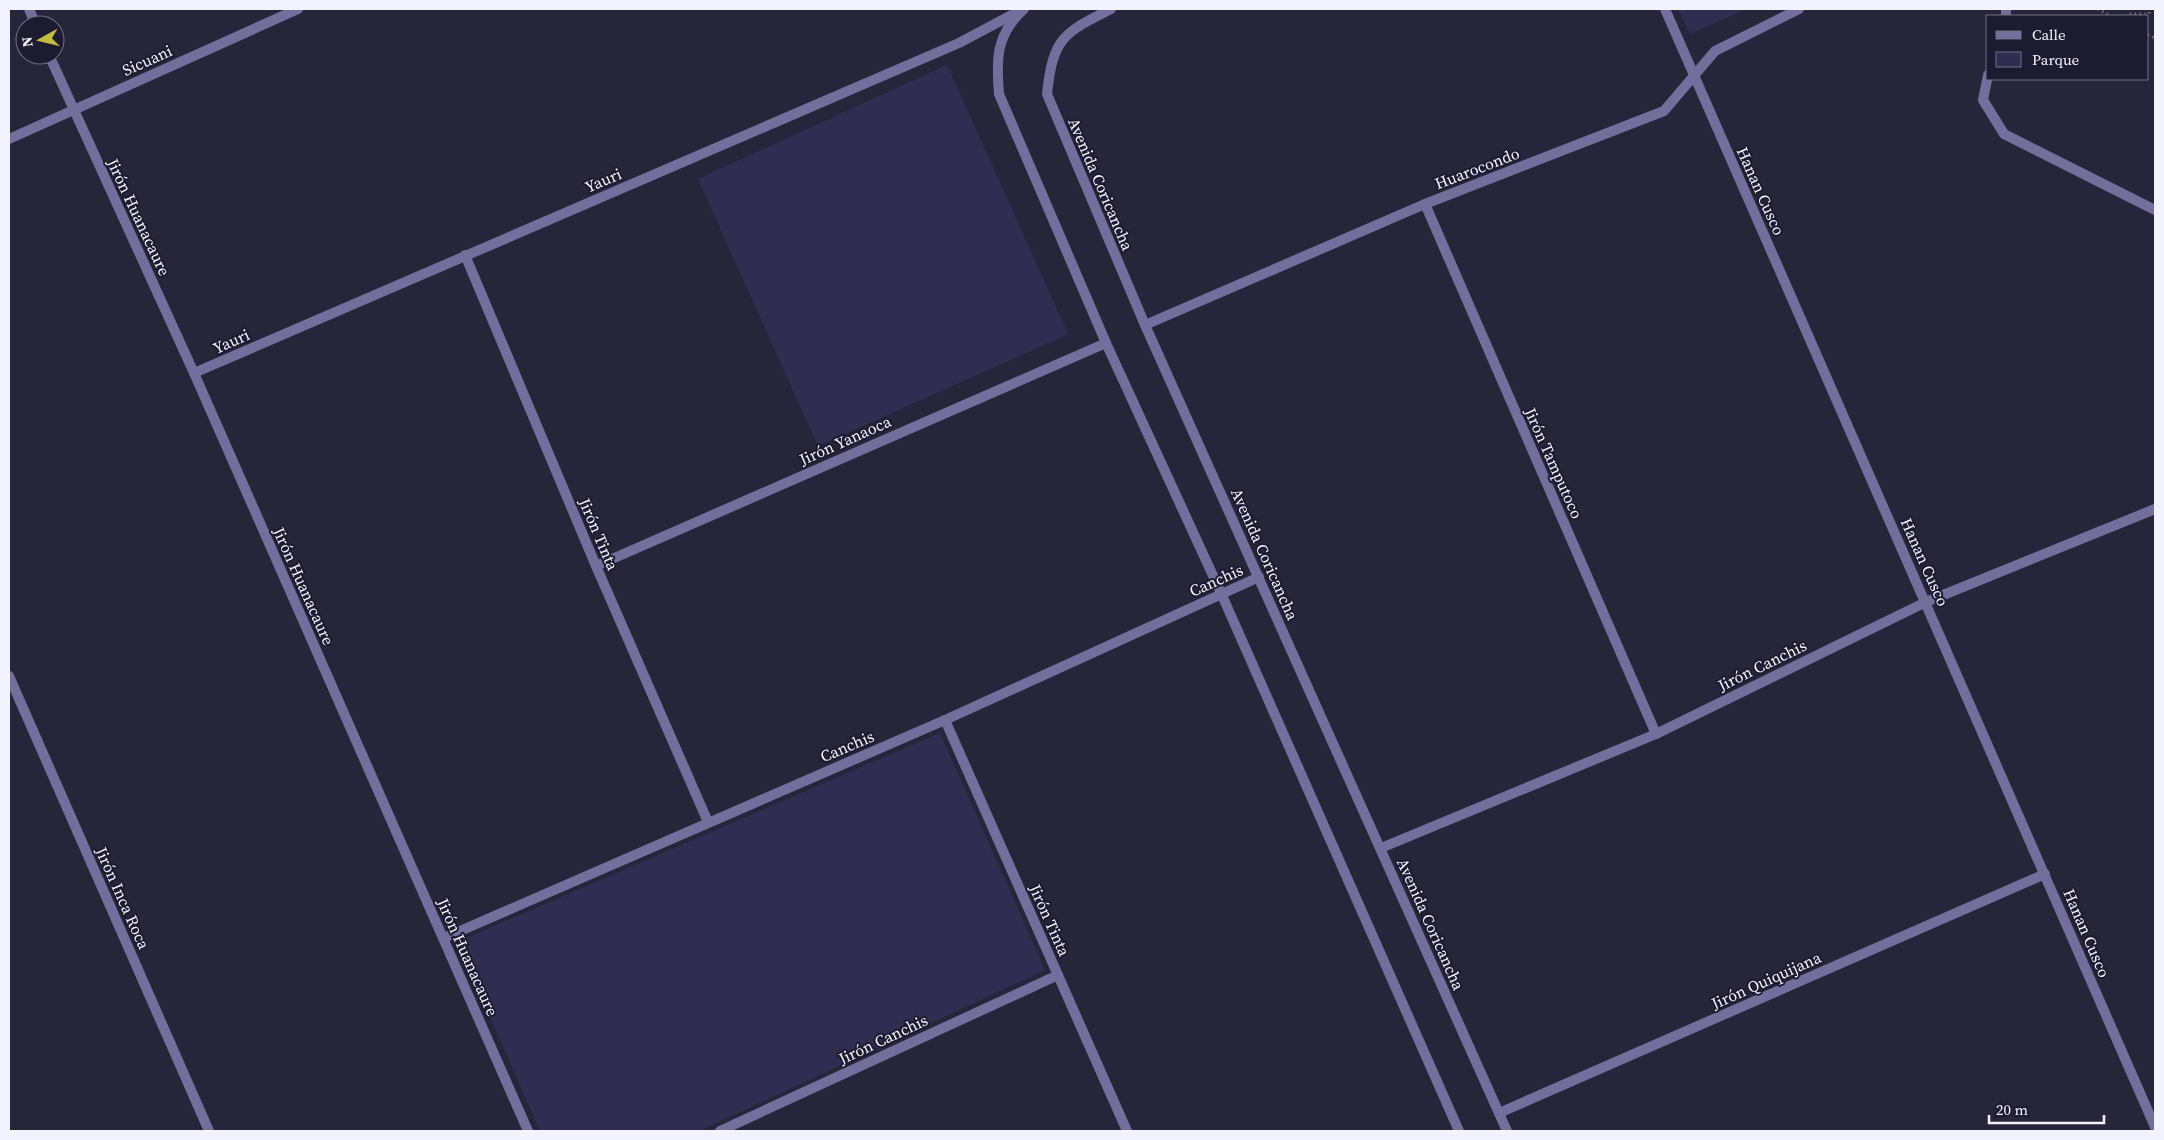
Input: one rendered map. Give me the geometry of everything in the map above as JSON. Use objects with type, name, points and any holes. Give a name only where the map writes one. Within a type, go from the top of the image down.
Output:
[{"type":"street","name":"Sicuani","points":[[9,139],[298,9]]},
{"type":"street","name":"Yauri","points":[[194,373],[959,43],[1023,9]]},
{"type":"street","points":[[1023,9],[1003,34],[996,63],[999,94],[1106,343],[1221,593],[1459,1131]]},
{"type":"street","name":"Avenida Coricancha","points":[[1111,9],[1070,30],[1057,45],[1050,67],[1047,94],[1145,325],[1507,1131]]},
{"type":"street","name":"Hanan Cusco","points":[[1665,9],[2155,1128]]},
{"type":"street","name":"Huarocondo","points":[[1145,325],[1425,204],[1664,111],[1715,50],[1799,9]]},
{"type":"street","name":"Jirón Huanacaure","points":[[54,65],[194,373],[528,1131]]},
{"type":"street","points":[[1987,80],[1983,100],[2004,134],[2155,210]]},
{"type":"street","name":"Jirón Tamputoco","points":[[1425,204],[1656,734]]},
{"type":"street","name":"Jirón Tinta","points":[[465,255],[596,566],[708,822]]},
{"type":"street","name":"Jirón Yanaoca","points":[[596,566],[1106,343]]},
{"type":"street","name":"Jirón Canchis","points":[[1381,848],[1656,734],[1926,602],[2155,509]]},
{"type":"street","name":"Canchis","points":[[444,938],[945,720],[1259,577]]},
{"type":"street","name":"Jirón Inca Roca","points":[[9,676],[209,1131]]},
{"type":"street","name":"Jirón Tinta","points":[[945,720],[1127,1131]]},
{"type":"street","name":"Jirón Quiquijana","points":[[1499,1113],[2045,874]]},
{"type":"street","name":"Jirón Canchis","points":[[720,1131],[1058,975]]},
{"type":"path","points":[[2098,9],[2109,15]]},
{"type":"path","points":[[2126,15],[2149,14],[2150,9]]},
{"type":"green space","points":[[1678,9],[1746,9],[1690,34]]},
{"type":"green space","points":[[947,65],[1068,334],[818,446],[698,179]]},
{"type":"green space","points":[[940,733],[1045,970],[699,1131],[540,1131],[457,942]]}]
